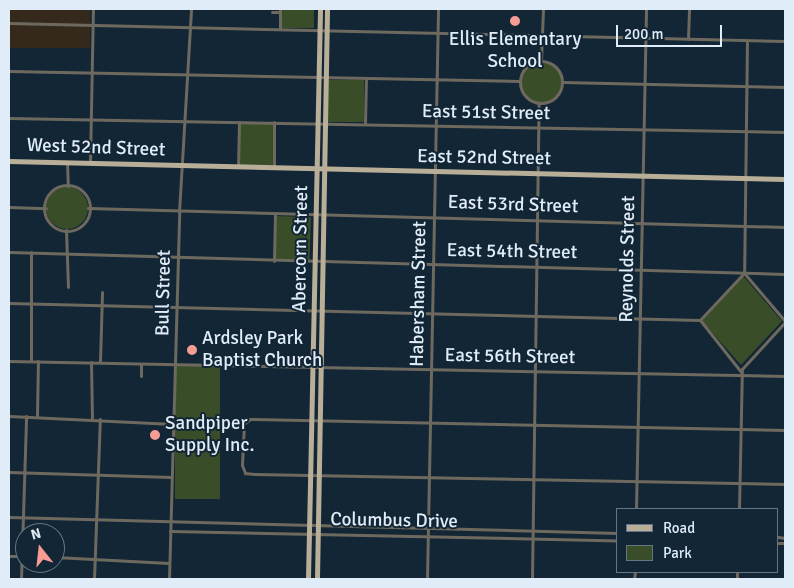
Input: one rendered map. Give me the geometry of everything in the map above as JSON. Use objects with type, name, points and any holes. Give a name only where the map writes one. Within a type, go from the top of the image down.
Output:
[{"type":"main road","name":"Abercorn Street","points":[[308,579],[320,9]]},
{"type":"main road","name":"Abercorn Street","points":[[317,579],[317,476],[321,366],[327,9]]},
{"type":"main road","name":"West 52nd Street","points":[[9,161],[90,162],[182,167]]},
{"type":"main road","name":"East 52nd Street","points":[[182,167],[785,179]]},
{"type":"street","points":[[90,162],[93,9]]},
{"type":"street","name":"Bull Street","points":[[169,579],[178,309],[179,212],[190,75],[191,9]]},
{"type":"street","name":"Habersham Street","points":[[427,579],[438,9]]},
{"type":"street","points":[[541,61],[543,9]]},
{"type":"street","name":"Reynolds Street","points":[[636,508],[646,9]]},
{"type":"street","points":[[688,39],[689,9]]},
{"type":"street","points":[[272,12],[280,11],[280,29]]},
{"type":"street","points":[[9,23],[190,30],[280,29],[785,41]]},
{"type":"street","points":[[739,508],[741,375],[744,366],[785,321],[744,272],[747,40]]},
{"type":"street","points":[[541,61],[556,67],[562,82],[554,98],[539,103],[524,96],[520,81],[526,66],[541,61]]},
{"type":"street","points":[[9,71],[520,81]]},
{"type":"street","points":[[365,124],[366,78]]},
{"type":"street","points":[[562,82],[785,87]]},
{"type":"street","points":[[532,579],[539,103]]},
{"type":"street","name":"East 51st Street","points":[[9,118],[185,123],[274,122],[785,132]]},
{"type":"street","points":[[238,168],[239,122]]},
{"type":"street","points":[[274,122],[274,168]]},
{"type":"street","points":[[67,162],[68,186]]},
{"type":"street","points":[[68,186],[85,191],[88,208],[85,224],[66,230],[48,224],[46,208],[49,191],[68,186]]},
{"type":"street","points":[[9,207],[46,208]]},
{"type":"street","name":"East 53rd Street","points":[[88,208],[317,216],[434,217],[785,227]]},
{"type":"street","points":[[274,261],[275,214]]},
{"type":"street","points":[[66,230],[64,253],[68,287]]},
{"type":"street","name":"East 54th Street","points":[[9,252],[178,259],[785,274]]},
{"type":"street","points":[[31,252],[31,361]]},
{"type":"street","points":[[700,320],[744,272]]},
{"type":"street","points":[[100,362],[102,292]]},
{"type":"street","points":[[9,303],[178,309],[700,320],[734,358],[741,375]]},
{"type":"street","name":"East 56th Street","points":[[9,360],[175,366],[321,366],[785,376]]},
{"type":"street","points":[[37,416],[38,361]]},
{"type":"street","points":[[91,362],[92,418]]},
{"type":"street","points":[[141,364],[141,376]]},
{"type":"street","points":[[9,416],[92,418],[173,424]]},
{"type":"street","points":[[23,523],[26,472],[26,416]]},
{"type":"street","points":[[94,579],[97,558],[100,419]]},
{"type":"street","points":[[785,430],[250,419],[243,434],[245,473],[310,476],[785,484]]},
{"type":"street","points":[[9,472],[171,477]]},
{"type":"street","name":"Columbus Drive","points":[[9,517],[170,525],[616,533]]},
{"type":"street","name":"Columbus Drive","points":[[170,531],[616,540]]},
{"type":"street","points":[[65,557],[169,563]]},
{"type":"shaded area","points":[[9,9],[90,9],[90,48],[9,48]]},
{"type":"green space","points":[[282,9],[314,9],[314,28],[282,28]]},
{"type":"green space","points":[[545,61],[553,64],[559,70],[562,82],[559,94],[553,100],[537,103],[529,100],[523,94],[520,78],[523,70],[529,64]]},
{"type":"green space","points":[[327,80],[364,80],[364,122],[327,122]]},
{"type":"green space","points":[[239,122],[274,122],[274,168],[239,168]]},
{"type":"green space","points":[[67,187],[82,193],[88,208],[82,223],[67,229],[52,223],[46,208],[52,193]]},
{"type":"green space","points":[[276,216],[311,217],[309,260],[274,259]]},
{"type":"green space","points":[[743,276],[782,321],[741,365],[702,321]]},
{"type":"green space","points":[[175,366],[220,366],[220,499],[175,499]]},
{"type":"place","name":"Ellis Elementary School","points":[[515,21]]},
{"type":"place","name":"Ardsley Park Baptist Church","points":[[192,350]]},
{"type":"place","name":"Sandpiper Supply Inc.","points":[[155,435]]}]
